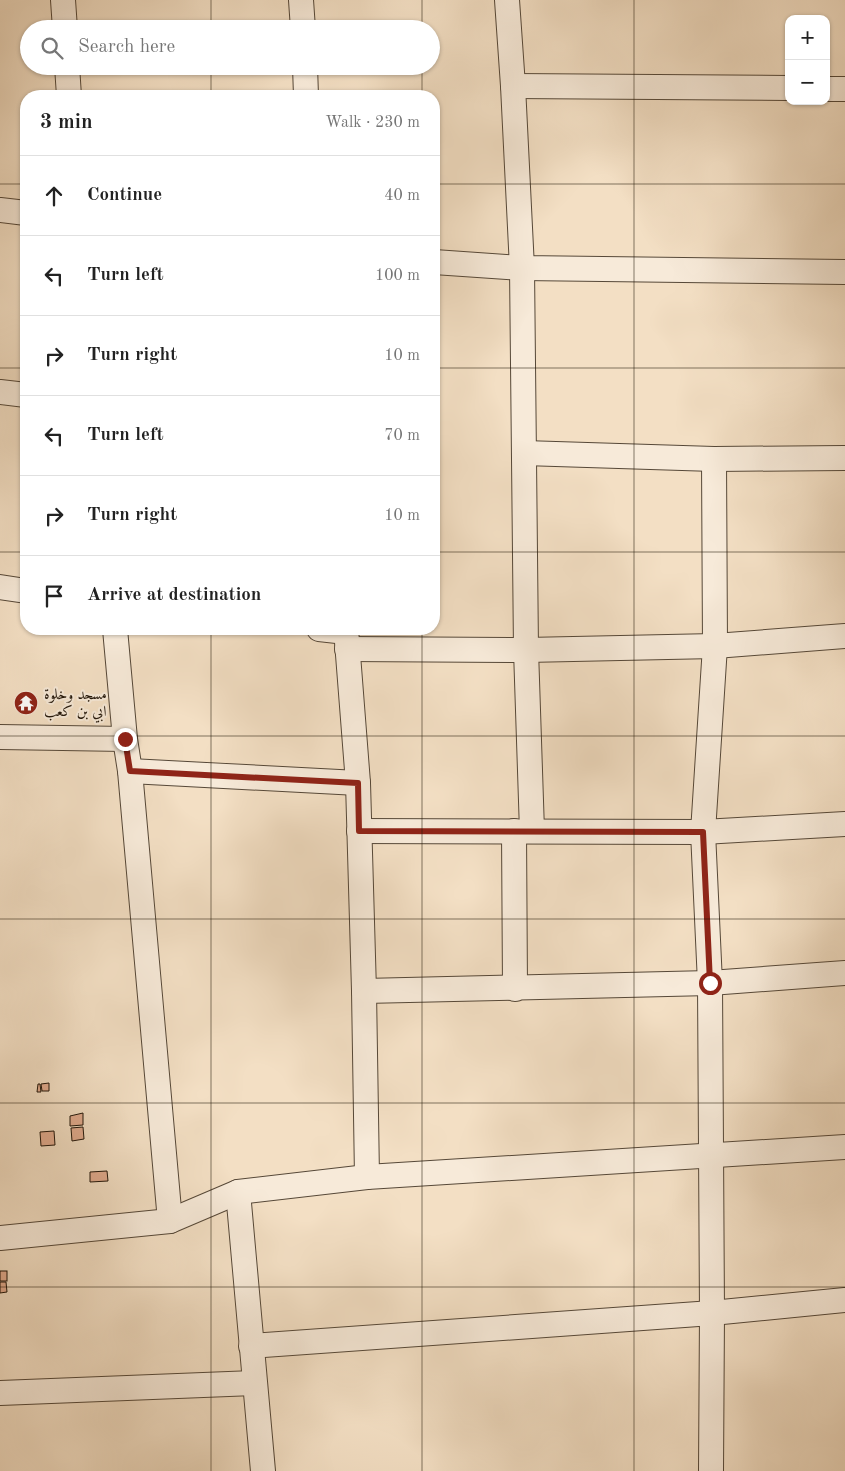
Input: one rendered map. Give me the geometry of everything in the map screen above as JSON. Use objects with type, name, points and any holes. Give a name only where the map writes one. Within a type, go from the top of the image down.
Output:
[{"type":"street","points":[[63,0],[64,20]]},
{"type":"street","points":[[301,0],[302,20]]},
{"type":"street","points":[[507,0],[514,86],[522,268],[526,650],[523,831],[515,988]]},
{"type":"street","points":[[68,75],[69,90]]},
{"type":"street","points":[[305,75],[306,90]]},
{"type":"street","points":[[514,86],[785,88]]},
{"type":"street","points":[[830,89],[845,89]]},
{"type":"street","points":[[0,210],[20,212]]},
{"type":"street","points":[[440,262],[522,268],[845,272]]},
{"type":"street","points":[[0,392],[20,394]]},
{"type":"street","points":[[524,453],[714,459],[845,458]]},
{"type":"street","points":[[711,1471],[710,983],[703,832],[715,646],[714,459]]},
{"type":"street","points":[[0,586],[20,590]]},
{"type":"street","points":[[116,635],[125,739],[130,771],[170,1221]]},
{"type":"street","points":[[367,1177],[358,783],[346,636],[526,650],[715,646],[845,636]]},
{"type":"street","points":[[0,738],[125,739]]},
{"type":"street","points":[[130,771],[358,783]]},
{"type":"street","points":[[359,831],[703,832],[845,824]]},
{"type":"street","points":[[364,991],[710,983],[845,973]]},
{"type":"street","points":[[0,1238],[170,1221],[238,1192],[367,1177],[845,1147]]},
{"type":"street","points":[[238,1192],[263,1471]]},
{"type":"street","points":[[251,1346],[712,1313],[845,1300]]},
{"type":"street","points":[[0,1393],[254,1383]]},
{"type":"building","points":[[49,1083],[49,1091],[42,1091],[41,1084]]},
{"type":"building","points":[[38,1084],[40,1084],[41,1092],[37,1092]]},
{"type":"building","points":[[83,1113],[83,1125],[70,1126],[70,1116]]},
{"type":"building","points":[[83,1127],[84,1139],[72,1141],[71,1128]]},
{"type":"building","points":[[54,1131],[55,1145],[41,1146],[40,1132]]},
{"type":"building","points":[[107,1171],[108,1181],[90,1182],[90,1172]]},
{"type":"building","points":[[0,1271],[7,1271],[7,1281],[0,1281]]},
{"type":"building","points":[[0,1282],[6,1282],[7,1292],[0,1293]]},
{"type":"place","name":"مسجد وخلوة ابي بن كعب","points":[[26,703]]},
{"type":"route","points":[[125,739],[130,771],[358,783],[359,831],[703,832],[710,983]]}]
